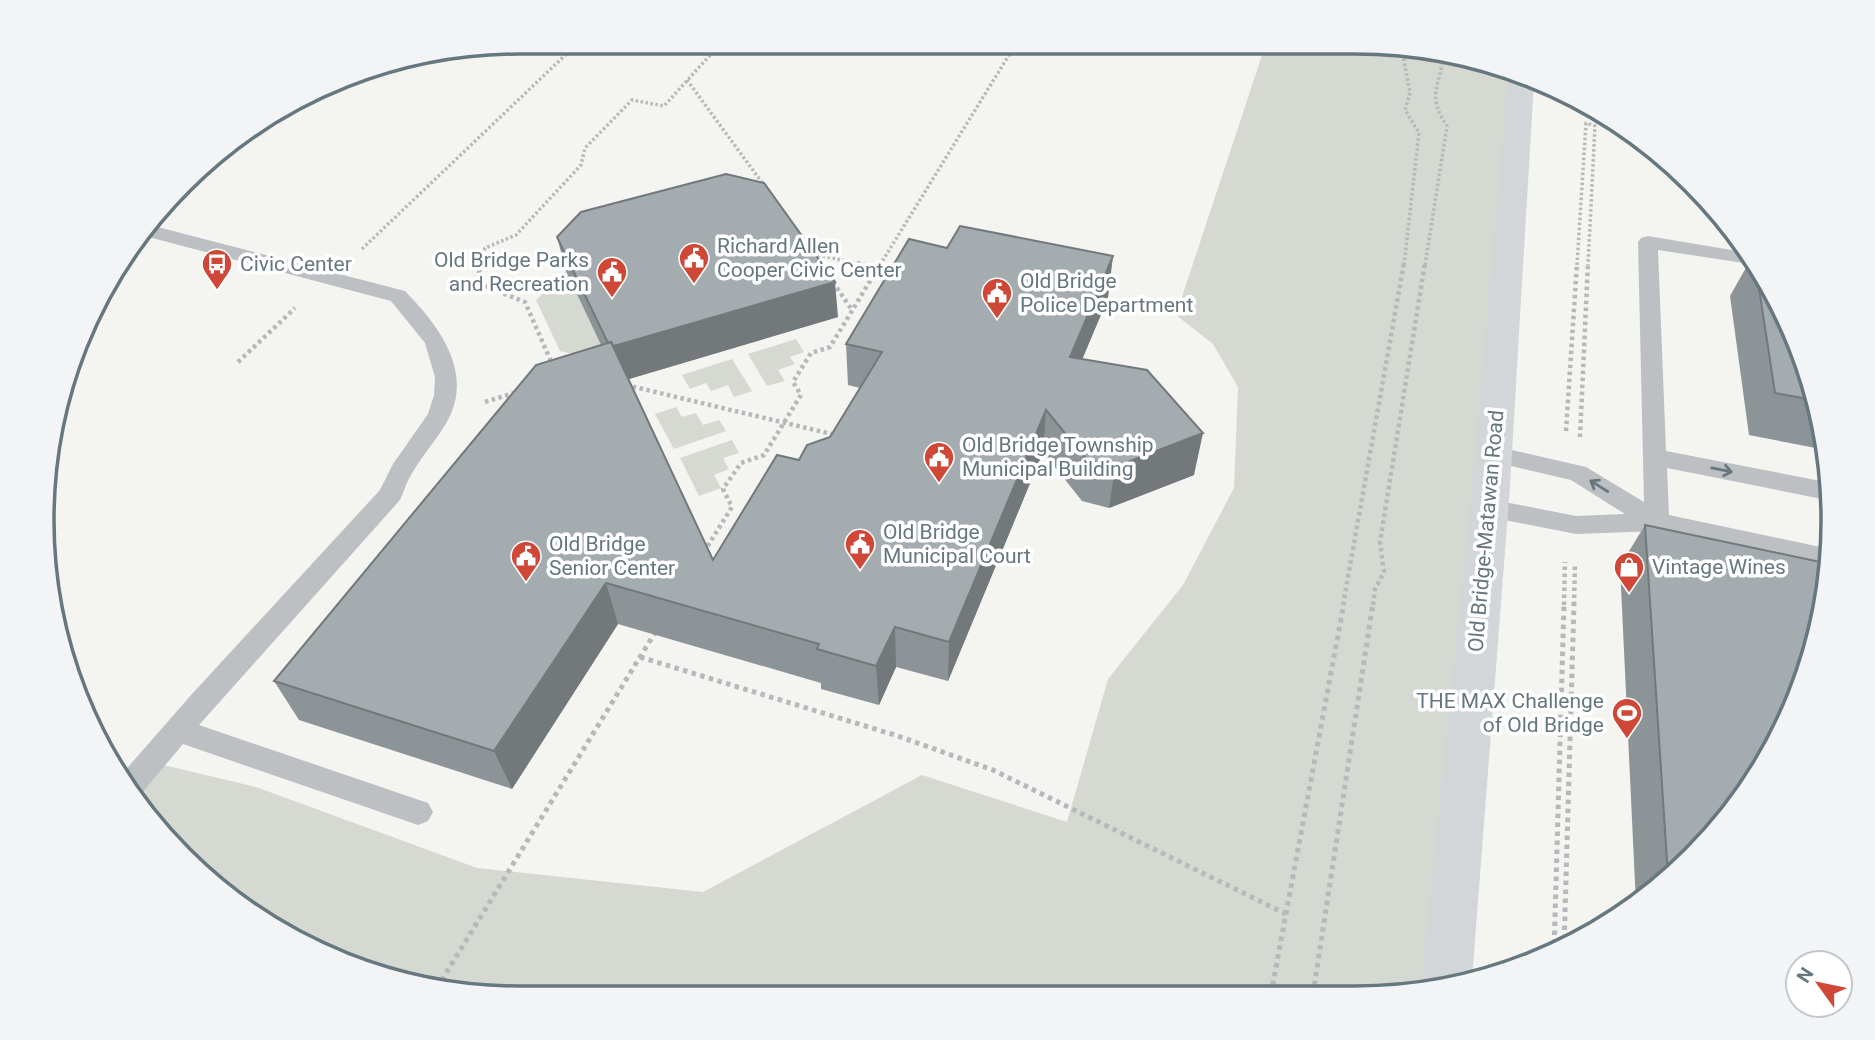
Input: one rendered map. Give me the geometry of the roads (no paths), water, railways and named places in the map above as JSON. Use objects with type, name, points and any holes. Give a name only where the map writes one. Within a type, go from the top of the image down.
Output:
[{"type":"main road","name":"Old Bridge-Matawan Road","points":[[1447,977],[1494,454],[1520,85]]},
{"type":"lane","points":[[134,781],[391,494],[397,475],[429,432],[443,407],[448,377],[438,344],[418,316],[398,296],[153,232]]},
{"type":"lane","points":[[1657,522],[1648,243],[1740,258]]},
{"type":"lane","points":[[1494,454],[1578,473],[1657,522]]},
{"type":"lane","points":[[1655,457],[1820,490]]},
{"type":"lane","points":[[1489,508],[1576,525],[1657,522],[1819,557]]},
{"type":"lane","points":[[178,730],[418,812]]},
{"type":"place","name":"Richard Allen Cooper Civic Center","points":[[694,285]]},
{"type":"place","name":"Civic Center","points":[[217,291]]},
{"type":"place","name":"Old Bridge Parks and Recreation","points":[[612,299]]},
{"type":"place","name":"Old Bridge Police Department","points":[[997,320]]},
{"type":"place","name":"Old Bridge Township Municipal Building","points":[[939,484]]},
{"type":"place","name":"Old Bridge Municipal Court","points":[[860,571]]},
{"type":"place","name":"Old Bridge Senior Center","points":[[526,583]]},
{"type":"place","name":"Vintage Wines","points":[[1629,594]]},
{"type":"place","name":"THE MAX Challenge of Old Bridge","points":[[1627,740]]}]
